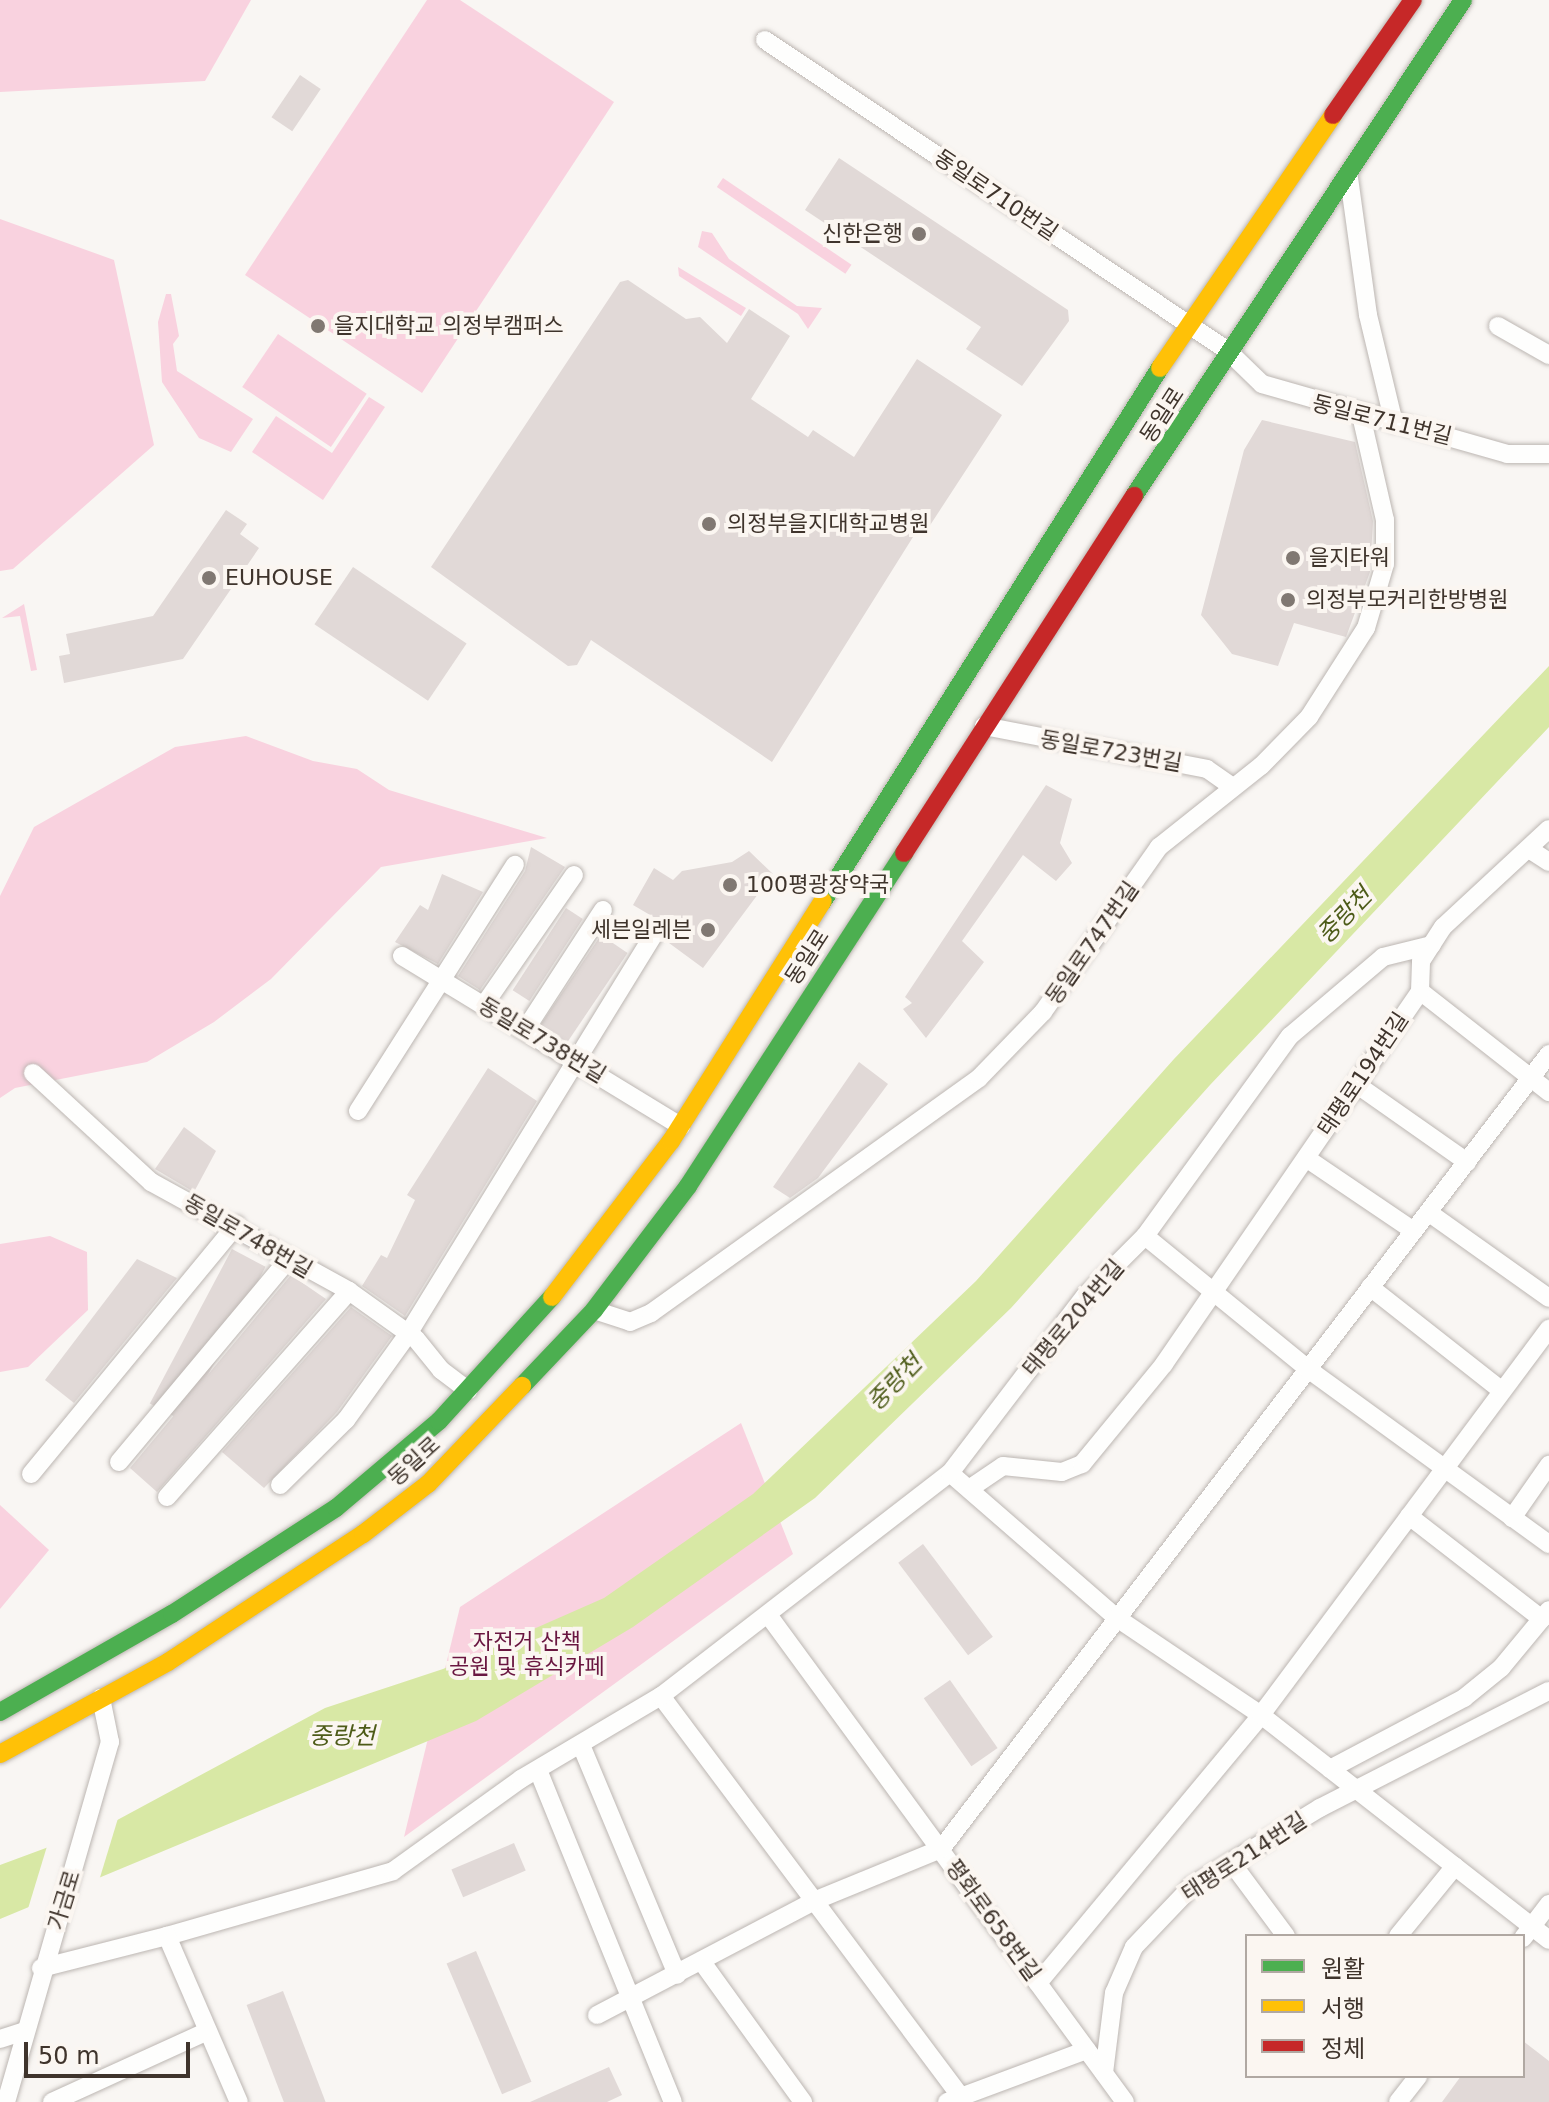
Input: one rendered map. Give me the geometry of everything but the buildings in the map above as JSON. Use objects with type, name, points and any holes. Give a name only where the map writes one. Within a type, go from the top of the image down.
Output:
[{"type":"street","name":"동일로","points":[[0,1712],[172,1614],[336,1508],[468,1390],[551,1298],[681,1126],[1188,324],[1413,0]]},
{"type":"street","name":"동일로","points":[[0,1754],[101,1698],[298,1577],[428,1484],[594,1310],[688,1186],[1228,351],[1349,178],[1463,0]]},
{"type":"street","points":[[1419,69],[1479,0]]},
{"type":"street","name":"동일로710번길","points":[[765,40],[1228,351]]},
{"type":"street","points":[[1349,178],[1368,315],[1394,423]]},
{"type":"street","points":[[1498,326],[1549,355]]},
{"type":"street","name":"동일로711번길","points":[[1228,351],[1262,384],[1361,415],[1507,454],[1549,454]]},
{"type":"street","name":"동일로747번길","points":[[594,1310],[630,1322],[651,1313],[970,1086],[1043,1012],[1159,847],[1233,787],[1309,717],[1352,653],[1373,607],[1385,564],[1385,520],[1361,415]]},
{"type":"street","name":"동일로723번길","points":[[984,726],[1207,769],[1233,787]]},
{"type":"street","points":[[1420,991],[1421,961],[1432,945],[1549,829]]},
{"type":"street","points":[[1529,849],[1549,862]]},
{"type":"street","points":[[358,1111],[446,982],[515,865]]},
{"type":"street","points":[[484,1005],[574,875]]},
{"type":"street","points":[[525,1030],[603,910]]},
{"type":"street","points":[[280,1485],[346,1420],[408,1334],[655,932]]},
{"type":"street","name":"태평로204번길","points":[[41,1968],[167,1936],[393,1871],[538,1770],[661,1696],[769,1616],[950,1473],[1085,1296],[1145,1236],[1290,1036],[1383,957],[1432,945]]},
{"type":"street","name":"동일로738번길","points":[[402,956],[681,1126]]},
{"type":"street","name":"태평로194번길","points":[[1213,1293],[1420,991],[1549,1092]]},
{"type":"street","points":[[769,1616],[941,1849],[1549,1054]]},
{"type":"street","name":"동일로748번길","points":[[33,1073],[119,1158],[151,1182],[236,1225],[287,1261],[349,1291],[408,1334],[468,1390]]},
{"type":"street","points":[[1356,1084],[1467,1162]]},
{"type":"street","points":[[1306,1158],[1414,1231]]},
{"type":"street","points":[[1428,1212],[1549,1298]]},
{"type":"street","points":[[31,1474],[236,1225]]},
{"type":"street","points":[[1145,1236],[1308,1369],[1549,1544]]},
{"type":"street","points":[[119,1462],[287,1261]]},
{"type":"street","points":[[1370,1287],[1502,1391]]},
{"type":"street","points":[[167,1497],[349,1291]]},
{"type":"street","points":[[969,1489],[1003,1466],[1062,1472],[1082,1464],[1213,1293]]},
{"type":"street","points":[[1038,1983],[1261,1715],[1549,1329]]},
{"type":"street","points":[[1512,1518],[1549,1465]]},
{"type":"street","points":[[950,1473],[1117,1618],[1261,1715],[1455,1866],[1527,1932],[1549,1940]]},
{"type":"street","points":[[1330,1769],[1464,1698],[1501,1668],[1546,1615],[1409,1516]]},
{"type":"street","name":"태평로214번길","points":[[1104,2073],[1114,1993],[1134,1947],[1192,1886],[1357,1791],[1549,1691]]},
{"type":"street","points":[[661,1696],[814,1901],[954,2099],[1087,2050]]},
{"type":"street","name":"가금로","points":[[10,2101],[41,1968],[57,1927],[110,1742],[101,1698]]},
{"type":"street","points":[[581,1745],[677,1975]]},
{"type":"street","points":[[538,1770],[673,2102]]},
{"type":"street","name":"평화로658번길","points":[[597,2015],[814,1901],[941,1849],[1125,2102]]},
{"type":"street","points":[[1231,1862],[1285,1934]]},
{"type":"street","points":[[1400,1934],[1455,1866]]},
{"type":"street","points":[[1527,1932],[1549,1904]]},
{"type":"street","points":[[167,1936],[239,2102]]},
{"type":"street","points":[[702,1962],[803,2102]]},
{"type":"street","points":[[0,2039],[25,2031]]},
{"type":"street","points":[[52,2102],[208,2031]]},
{"type":"street","points":[[1398,2102],[1416,2078]]},
{"type":"green space","points":[[0,0],[251,0],[205,81],[0,92]]},
{"type":"green space","points":[[427,0],[460,0],[614,102],[422,393],[245,275]]},
{"type":"green space","points":[[723,178],[852,265],[845,274],[717,187]]},
{"type":"green space","points":[[0,219],[114,260],[154,445],[13,569],[0,571]]},
{"type":"green space","points":[[702,231],[712,233],[729,259],[797,306],[822,308],[808,329],[798,314],[698,247]]},
{"type":"green space","points":[[678,267],[746,308],[741,316],[679,276]]},
{"type":"green space","points":[[166,294],[171,294],[179,336],[173,344],[177,371],[253,419],[231,452],[199,438],[162,382],[158,322]]},
{"type":"green space","points":[[278,334],[367,394],[331,447],[242,387]]},
{"type":"green space","points":[[369,397],[385,407],[323,500],[252,452],[276,416],[332,453]]},
{"type":"green space","points":[[24,604],[37,670],[31,671],[20,616],[2,618]]},
{"type":"green space","points":[[246,736],[313,761],[357,769],[389,790],[547,838],[381,867],[271,979],[214,1022],[147,1062],[15,1088],[0,1098],[0,896],[34,827],[175,747]]},
{"type":"green space","points":[[50,1236],[87,1252],[88,1310],[28,1367],[0,1372],[0,1244]]},
{"type":"green space","name":"자전거 산책 공원 및 휴식카페","points":[[741,1423],[793,1554],[404,1837],[460,1607]]},
{"type":"green space","points":[[0,1505],[49,1550],[0,1609]]},
{"type":"water","name":"중랑천","points":[[1549,666],[1549,727],[1210,1085],[1011,1308],[815,1498],[633,1627],[476,1721],[0,1919],[0,1865],[108,1825],[325,1708],[443,1669],[604,1598],[753,1494],[976,1281],[1174,1059]]},
{"type":"pier","points":[[119,1815],[98,1884],[27,1912],[48,1843]]},
{"type":"traffic: fast","points":[[1134,496],[1463,0]]},
{"type":"traffic: fast","points":[[823,901],[1160,368]]},
{"type":"traffic: fast","points":[[522,1386],[594,1310],[688,1186],[904,853]]},
{"type":"traffic: fast","points":[[0,1712],[172,1614],[336,1508],[439,1421],[552,1297]]},
{"type":"traffic: slow","points":[[1160,368],[1333,115]]},
{"type":"traffic: slow","points":[[552,1297],[671,1141],[823,901]]},
{"type":"traffic: slow","points":[[0,1754],[168,1662],[363,1534],[428,1484],[522,1386]]},
{"type":"traffic: jam","points":[[1333,115],[1413,0]]},
{"type":"traffic: jam","points":[[904,853],[1134,496]]},
{"type":"place","name":"신한은행","points":[[919,234]]},
{"type":"place","name":"을지대학교 의정부캠퍼스","points":[[318,326]]},
{"type":"place","name":"의정부을지대학교병원","points":[[709,524]]},
{"type":"place","name":"을지타워","points":[[1293,558]]},
{"type":"place","name":"EUHOUSE","points":[[209,578]]},
{"type":"place","name":"의정부모커리한방병원","points":[[1288,600]]},
{"type":"place","name":"100평광장약국","points":[[730,885]]},
{"type":"place","name":"세븐일레븐","points":[[708,930]]}]
